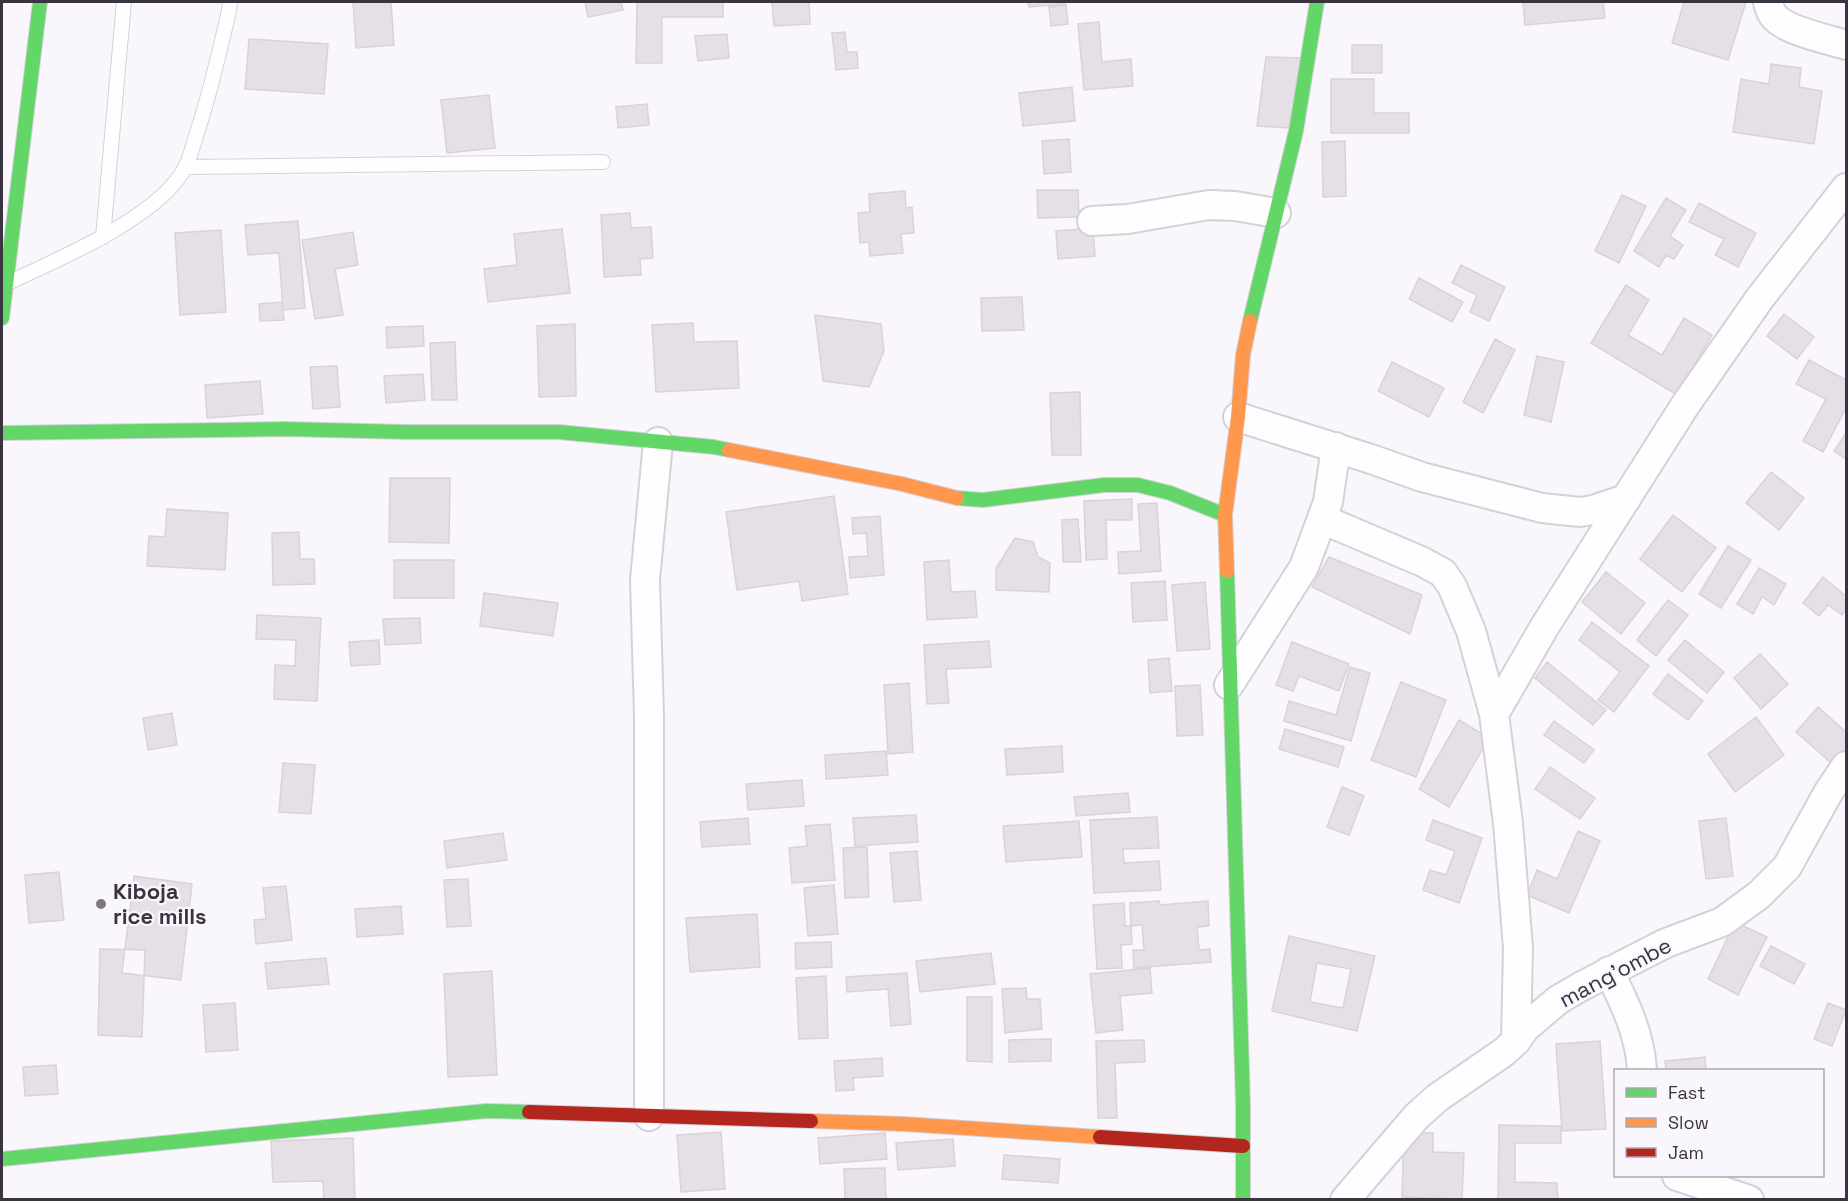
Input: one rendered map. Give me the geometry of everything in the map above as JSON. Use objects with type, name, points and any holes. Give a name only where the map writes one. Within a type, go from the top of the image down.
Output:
[{"type":"main road","points":[[2,318],[40,2]]},
{"type":"main road","points":[[1243,1200],[1225,515],[1249,324],[1296,131],[1317,2]]},
{"type":"main road","points":[[2,433],[285,429],[559,432],[714,447],[902,484],[950,498],[983,500],[1104,484],[1138,485],[1170,493],[1225,515]]},
{"type":"main road","points":[[2,1159],[486,1111],[904,1124],[1243,1146]]},
{"type":"street","points":[[1768,2],[1772,15],[1779,21],[1794,29],[1846,45]]},
{"type":"street","points":[[1494,714],[1545,626],[1686,404],[1760,298],[1846,188]]},
{"type":"street","points":[[1092,221],[1128,219],[1209,205],[1235,206],[1276,213]]},
{"type":"street","points":[[1238,417],[1336,447],[1422,477],[1542,508],[1580,512],[1626,499]]},
{"type":"street","points":[[649,1116],[649,715],[645,580],[658,442]]},
{"type":"street","points":[[1229,686],[1304,567],[1328,502],[1336,447]]},
{"type":"street","points":[[1322,519],[1423,562],[1443,573],[1452,586],[1471,631],[1494,714],[1508,823],[1518,948],[1516,1041]]},
{"type":"street","name":"mang'ombe","points":[[1345,1200],[1416,1117],[1437,1098],[1504,1052],[1525,1028],[1558,1000],[1609,971],[1666,943],[1722,922],[1759,895],[1787,867],[1828,793],[1846,766]]},
{"type":"street","points":[[1609,971],[1633,1022],[1641,1050],[1642,1069]]},
{"type":"street","points":[[1680,1177],[1749,1200]]},
{"type":"lane","points":[[103,237],[124,2]]},
{"type":"lane","points":[[6,284],[103,237],[146,208],[169,189],[185,167],[207,98],[230,2]]},
{"type":"lane","points":[[185,167],[603,162]]},
{"type":"building","points":[[353,2],[391,2],[394,45],[356,48]]},
{"type":"building","points":[[585,2],[621,2],[623,10],[588,17]]},
{"type":"building","points":[[637,2],[723,2],[723,17],[662,17],[662,63],[636,63]]},
{"type":"building","points":[[772,2],[809,2],[810,24],[774,26]]},
{"type":"building","points":[[1028,2],[1065,2],[1065,4],[1029,7]]},
{"type":"building","points":[[1523,2],[1603,2],[1605,18],[1525,25]]},
{"type":"building","points":[[1684,2],[1746,2],[1728,60],[1672,43]]},
{"type":"building","points":[[1066,5],[1068,24],[1051,26],[1049,7]]},
{"type":"building","points":[[1099,22],[1102,62],[1131,59],[1133,86],[1084,90],[1078,24]]},
{"type":"building","points":[[845,32],[847,52],[857,52],[858,68],[836,70],[832,33]]},
{"type":"building","points":[[727,34],[729,58],[698,61],[695,36]]},
{"type":"building","points":[[249,39],[328,44],[324,94],[245,89]]},
{"type":"building","points":[[1352,45],[1382,45],[1382,73],[1352,73]]},
{"type":"building","points":[[1266,57],[1301,58],[1289,128],[1257,126]]},
{"type":"building","points":[[1771,64],[1801,68],[1799,87],[1822,91],[1814,144],[1733,132],[1741,79],[1769,84]]},
{"type":"building","points":[[1331,79],[1374,79],[1374,113],[1409,113],[1409,133],[1331,133]]},
{"type":"building","points":[[1072,87],[1075,121],[1023,126],[1019,93]]},
{"type":"building","points":[[489,95],[495,148],[447,153],[441,100]]},
{"type":"building","points":[[647,104],[649,125],[618,128],[616,107]]},
{"type":"building","points":[[1069,139],[1071,172],[1044,174],[1042,141]]},
{"type":"building","points":[[1345,141],[1346,196],[1323,197],[1322,142]]},
{"type":"building","points":[[1037,190],[1078,190],[1079,217],[1038,218]]},
{"type":"building","points":[[905,191],[906,208],[912,207],[914,233],[901,234],[903,253],[870,256],[869,242],[860,243],[858,213],[870,212],[869,194]]},
{"type":"building","points":[[1622,195],[1646,206],[1619,263],[1595,251]]},
{"type":"building","points":[[1666,198],[1686,210],[1670,236],[1683,245],[1674,259],[1666,255],[1659,267],[1634,251]]},
{"type":"building","points":[[1699,203],[1756,233],[1738,267],[1715,255],[1724,239],[1689,222]]},
{"type":"building","points":[[630,213],[631,228],[651,227],[653,258],[640,259],[641,275],[604,277],[601,215]]},
{"type":"building","points":[[298,221],[305,308],[283,310],[279,253],[248,255],[245,225]]},
{"type":"building","points":[[1093,228],[1095,256],[1058,259],[1056,231]]},
{"type":"building","points":[[562,229],[570,293],[488,302],[484,269],[517,265],[514,234]]},
{"type":"building","points":[[221,230],[226,312],[180,315],[175,233]]},
{"type":"building","points":[[353,232],[358,265],[335,269],[343,315],[315,319],[302,240]]},
{"type":"building","points":[[1461,265],[1505,287],[1489,321],[1470,312],[1477,295],[1452,283]]},
{"type":"building","points":[[1419,278],[1463,302],[1452,322],[1409,299]]},
{"type":"building","points":[[1626,285],[1649,300],[1628,335],[1662,355],[1684,318],[1712,335],[1677,395],[1591,343]]},
{"type":"building","points":[[1022,297],[1024,330],[982,331],[981,298]]},
{"type":"building","points":[[282,302],[284,320],[260,321],[259,304]]},
{"type":"building","points":[[1784,314],[1814,337],[1797,359],[1767,336]]},
{"type":"building","points":[[815,315],[881,324],[884,351],[869,387],[823,381]]},
{"type":"building","points":[[693,323],[694,342],[737,341],[739,388],[656,392],[652,325]]},
{"type":"building","points":[[575,324],[576,396],[539,397],[537,326]]},
{"type":"building","points":[[423,326],[424,346],[387,348],[386,327]]},
{"type":"building","points":[[1495,339],[1515,350],[1483,413],[1463,402]]},
{"type":"building","points":[[455,342],[457,400],[432,400],[430,343]]},
{"type":"building","points":[[1537,356],[1564,362],[1551,422],[1524,415]]},
{"type":"building","points":[[1809,360],[1846,380],[1846,408],[1823,452],[1803,441],[1826,399],[1796,384]]},
{"type":"building","points":[[1392,362],[1444,388],[1429,417],[1378,391]]},
{"type":"building","points":[[337,366],[340,407],[313,409],[310,367]]},
{"type":"building","points":[[423,374],[425,400],[386,403],[384,376]]},
{"type":"building","points":[[260,381],[263,414],[207,418],[205,385]]},
{"type":"building","points":[[1080,392],[1081,455],[1052,455],[1050,393]]},
{"type":"building","points":[[1846,433],[1846,459],[1834,451]]},
{"type":"building","points":[[1771,472],[1804,498],[1779,530],[1746,503]]},
{"type":"building","points":[[390,478],[450,478],[449,543],[389,542]]},
{"type":"building","points":[[834,496],[848,594],[802,601],[799,581],[737,590],[726,512]]},
{"type":"building","points":[[1132,499],[1132,520],[1106,520],[1107,559],[1086,560],[1084,501]]},
{"type":"building","points":[[1157,503],[1161,571],[1119,574],[1118,552],[1141,551],[1138,504]]},
{"type":"building","points":[[167,509],[228,513],[225,570],[147,566],[149,536],[165,537]]},
{"type":"building","points":[[1673,515],[1716,548],[1682,592],[1640,559]]},
{"type":"building","points":[[880,516],[884,575],[850,578],[849,557],[868,556],[866,533],[853,534],[852,518]]},
{"type":"building","points":[[1078,519],[1081,562],[1063,562],[1062,520]]},
{"type":"building","points":[[299,532],[300,559],[314,559],[315,584],[273,585],[272,533]]},
{"type":"building","points":[[1015,538],[1033,542],[1038,557],[1050,563],[1049,592],[996,590],[996,568]]},
{"type":"building","points":[[1728,546],[1751,560],[1721,608],[1699,594]]},
{"type":"building","points":[[1329,557],[1422,595],[1410,634],[1312,587]]},
{"type":"building","points":[[394,560],[454,560],[454,598],[394,598]]},
{"type":"building","points":[[949,560],[951,592],[975,591],[977,617],[927,620],[924,562]]},
{"type":"building","points":[[1759,568],[1786,584],[1774,605],[1762,597],[1753,614],[1737,604]]},
{"type":"building","points":[[1606,572],[1645,603],[1621,634],[1582,602]]},
{"type":"building","points":[[1823,577],[1846,596],[1846,609],[1842,615],[1828,605],[1819,616],[1803,603]]},
{"type":"building","points":[[1165,581],[1167,620],[1133,622],[1131,583]]},
{"type":"building","points":[[1205,582],[1210,649],[1177,651],[1172,585]]},
{"type":"building","points":[[484,593],[558,603],[553,636],[480,626]]},
{"type":"building","points":[[1668,600],[1688,615],[1656,656],[1637,640]]},
{"type":"building","points":[[257,615],[321,618],[317,701],[274,699],[275,665],[295,666],[296,640],[256,639]]},
{"type":"building","points":[[420,618],[421,643],[385,645],[383,619]]},
{"type":"building","points":[[1592,622],[1649,666],[1614,712],[1598,700],[1620,672],[1579,640]]},
{"type":"building","points":[[379,640],[380,664],[351,666],[349,642]]},
{"type":"building","points":[[1685,640],[1724,672],[1707,693],[1668,660]]},
{"type":"building","points":[[989,641],[991,667],[946,669],[949,703],[927,704],[924,645]]},
{"type":"building","points":[[1292,642],[1349,664],[1339,691],[1299,676],[1293,691],[1276,685]]},
{"type":"building","points":[[1760,654],[1788,684],[1761,709],[1734,678]]},
{"type":"building","points":[[1169,658],[1172,691],[1150,693],[1148,660]]},
{"type":"building","points":[[1547,662],[1606,710],[1593,725],[1535,678]]},
{"type":"building","points":[[1350,667],[1370,673],[1351,741],[1284,721],[1289,701],[1336,715]]},
{"type":"building","points":[[1668,674],[1703,701],[1688,720],[1653,694]]},
{"type":"building","points":[[1401,682],[1446,700],[1416,777],[1371,760]]},
{"type":"building","points":[[909,683],[913,752],[888,754],[884,685]]},
{"type":"building","points":[[1200,685],[1203,735],[1177,736],[1175,686]]},
{"type":"building","points":[[1818,707],[1846,732],[1846,759],[1838,769],[1796,732]]},
{"type":"building","points":[[172,713],[177,745],[148,750],[143,718]]},
{"type":"building","points":[[1756,717],[1784,755],[1735,792],[1708,754]]},
{"type":"building","points":[[1459,720],[1489,738],[1449,807],[1419,789]]},
{"type":"building","points":[[1554,721],[1594,750],[1584,763],[1544,735]]},
{"type":"building","points":[[1285,729],[1344,747],[1338,767],[1279,749]]},
{"type":"building","points":[[1062,746],[1063,772],[1007,775],[1005,749]]},
{"type":"building","points":[[886,751],[888,775],[826,779],[825,755]]},
{"type":"building","points":[[283,763],[315,765],[311,814],[279,812]]},
{"type":"building","points":[[1550,767],[1595,798],[1580,819],[1535,789]]},
{"type":"building","points":[[802,780],[804,806],[748,810],[746,784]]},
{"type":"building","points":[[1342,787],[1364,796],[1349,835],[1327,827]]},
{"type":"building","points":[[1128,793],[1130,812],[1076,816],[1074,797]]},
{"type":"building","points":[[916,815],[918,842],[855,846],[853,818]]},
{"type":"building","points":[[1157,817],[1159,848],[1123,849],[1124,863],[1159,861],[1161,890],[1094,893],[1090,820]]},
{"type":"building","points":[[748,818],[750,844],[702,847],[700,822]]},
{"type":"building","points":[[1726,818],[1733,876],[1706,879],[1699,821]]},
{"type":"building","points":[[1433,820],[1482,838],[1459,903],[1423,890],[1430,870],[1446,875],[1455,851],[1426,840]]},
{"type":"building","points":[[1079,821],[1082,857],[1006,862],[1003,826]]},
{"type":"building","points":[[830,824],[835,880],[792,883],[789,848],[807,846],[805,826]]},
{"type":"building","points":[[1578,831],[1600,841],[1569,913],[1527,895],[1537,870],[1557,879]]},
{"type":"building","points":[[503,833],[507,860],[447,868],[444,841]]},
{"type":"building","points":[[867,847],[869,897],[845,898],[843,848]]},
{"type":"building","points":[[917,851],[921,900],[894,902],[890,853]]},
{"type":"building","points":[[59,872],[64,920],[29,923],[25,875]]},
{"type":"building","points":[[134,876],[192,884],[181,980],[122,973]]},
{"type":"building","points":[[468,879],[471,926],[447,927],[444,880]]},
{"type":"building","points":[[834,885],[838,934],[808,936],[804,888]]},
{"type":"building","points":[[286,886],[292,940],[256,944],[254,920],[266,919],[263,888]]},
{"type":"building","points":[[1159,901],[1160,905],[1208,901],[1209,926],[1197,927],[1199,950],[1210,949],[1211,962],[1134,968],[1133,950],[1144,950],[1142,925],[1131,926],[1130,903]]},
{"type":"building","points":[[1124,903],[1125,926],[1131,926],[1132,944],[1121,945],[1122,968],[1097,969],[1093,905]]},
{"type":"building","points":[[401,906],[403,934],[357,937],[355,909]]},
{"type":"building","points":[[757,914],[760,967],[690,972],[686,918]]},
{"type":"building","points":[[1735,922],[1767,937],[1738,995],[1708,979]]},
{"type":"building","points":[[1289,936],[1375,956],[1357,1031],[1272,1011]],"holes":[[[1317,963],[1351,969],[1343,1008],[1310,1002]]]},
{"type":"building","points":[[831,942],[832,967],[796,969],[795,943]]},
{"type":"building","points":[[1771,946],[1805,964],[1794,984],[1760,966]]},
{"type":"building","points":[[100,949],[145,950],[142,1037],[98,1035]]},
{"type":"building","points":[[991,953],[995,984],[920,992],[916,961]]},
{"type":"building","points":[[326,958],[329,984],[268,989],[265,963]]},
{"type":"building","points":[[1150,968],[1152,993],[1120,996],[1123,1030],[1096,1033],[1090,974]]},
{"type":"building","points":[[492,971],[497,1075],[448,1077],[444,974]]},
{"type":"building","points":[[907,973],[911,1024],[891,1026],[888,989],[847,992],[846,977]]},
{"type":"building","points":[[826,976],[828,1038],[799,1039],[796,978]]},
{"type":"building","points":[[1026,988],[1027,999],[1040,999],[1042,1029],[1005,1033],[1002,989]]},
{"type":"building","points":[[967,997],[992,997],[992,1062],[967,1061]]},
{"type":"building","points":[[235,1003],[238,1050],[206,1052],[203,1005]]},
{"type":"building","points":[[1828,1003],[1846,1010],[1832,1046],[1814,1039]]},
{"type":"building","points":[[1051,1039],[1051,1061],[1009,1062],[1009,1040]]},
{"type":"building","points":[[1144,1040],[1145,1062],[1115,1063],[1117,1118],[1098,1118],[1096,1041]]},
{"type":"building","points":[[1600,1041],[1606,1129],[1562,1131],[1556,1044]]},
{"type":"building","points":[[1705,1057],[1706,1069],[1666,1069],[1665,1061]]},
{"type":"building","points":[[882,1058],[883,1076],[853,1078],[854,1090],[836,1091],[834,1061]]},
{"type":"building","points":[[56,1065],[58,1094],[25,1096],[23,1067]]},
{"type":"building","points":[[1499,1125],[1561,1126],[1561,1143],[1515,1143],[1515,1182],[1557,1183],[1558,1200],[1498,1200]]},
{"type":"building","points":[[721,1132],[725,1189],[681,1192],[677,1135]]},
{"type":"building","points":[[885,1133],[887,1159],[820,1164],[818,1138]]},
{"type":"building","points":[[1404,1133],[1433,1133],[1433,1152],[1464,1153],[1462,1199],[1402,1197]]},
{"type":"building","points":[[353,1138],[355,1200],[324,1200],[323,1181],[273,1182],[271,1141]]},
{"type":"building","points":[[953,1139],[955,1166],[898,1170],[896,1143]]},
{"type":"building","points":[[1004,1155],[1060,1159],[1058,1183],[1002,1179]]},
{"type":"building","points":[[885,1168],[886,1200],[845,1200],[844,1169]]},
{"type":"traffic: fast","points":[[2,318],[40,2]]},
{"type":"traffic: fast","points":[[1250,321],[1296,131],[1317,2]]},
{"type":"traffic: fast","points":[[2,433],[285,429],[559,432],[729,450]]},
{"type":"traffic: fast","points":[[957,498],[983,500],[1104,485],[1138,485],[1170,493],[1225,515]]},
{"type":"traffic: fast","points":[[1227,571],[1243,1104],[1243,1200]]},
{"type":"traffic: fast","points":[[2,1159],[486,1111],[529,1112]]},
{"type":"traffic: slow","points":[[1227,571],[1225,515],[1238,417],[1243,355],[1250,321]]},
{"type":"traffic: slow","points":[[729,450],[902,484],[957,498]]},
{"type":"traffic: slow","points":[[811,1121],[904,1124],[1100,1137]]},
{"type":"traffic: jam","points":[[529,1112],[811,1121]]},
{"type":"traffic: jam","points":[[1100,1137],[1243,1146]]},
{"type":"place","name":"Kiboja rice mills","points":[[101,904]]}]
